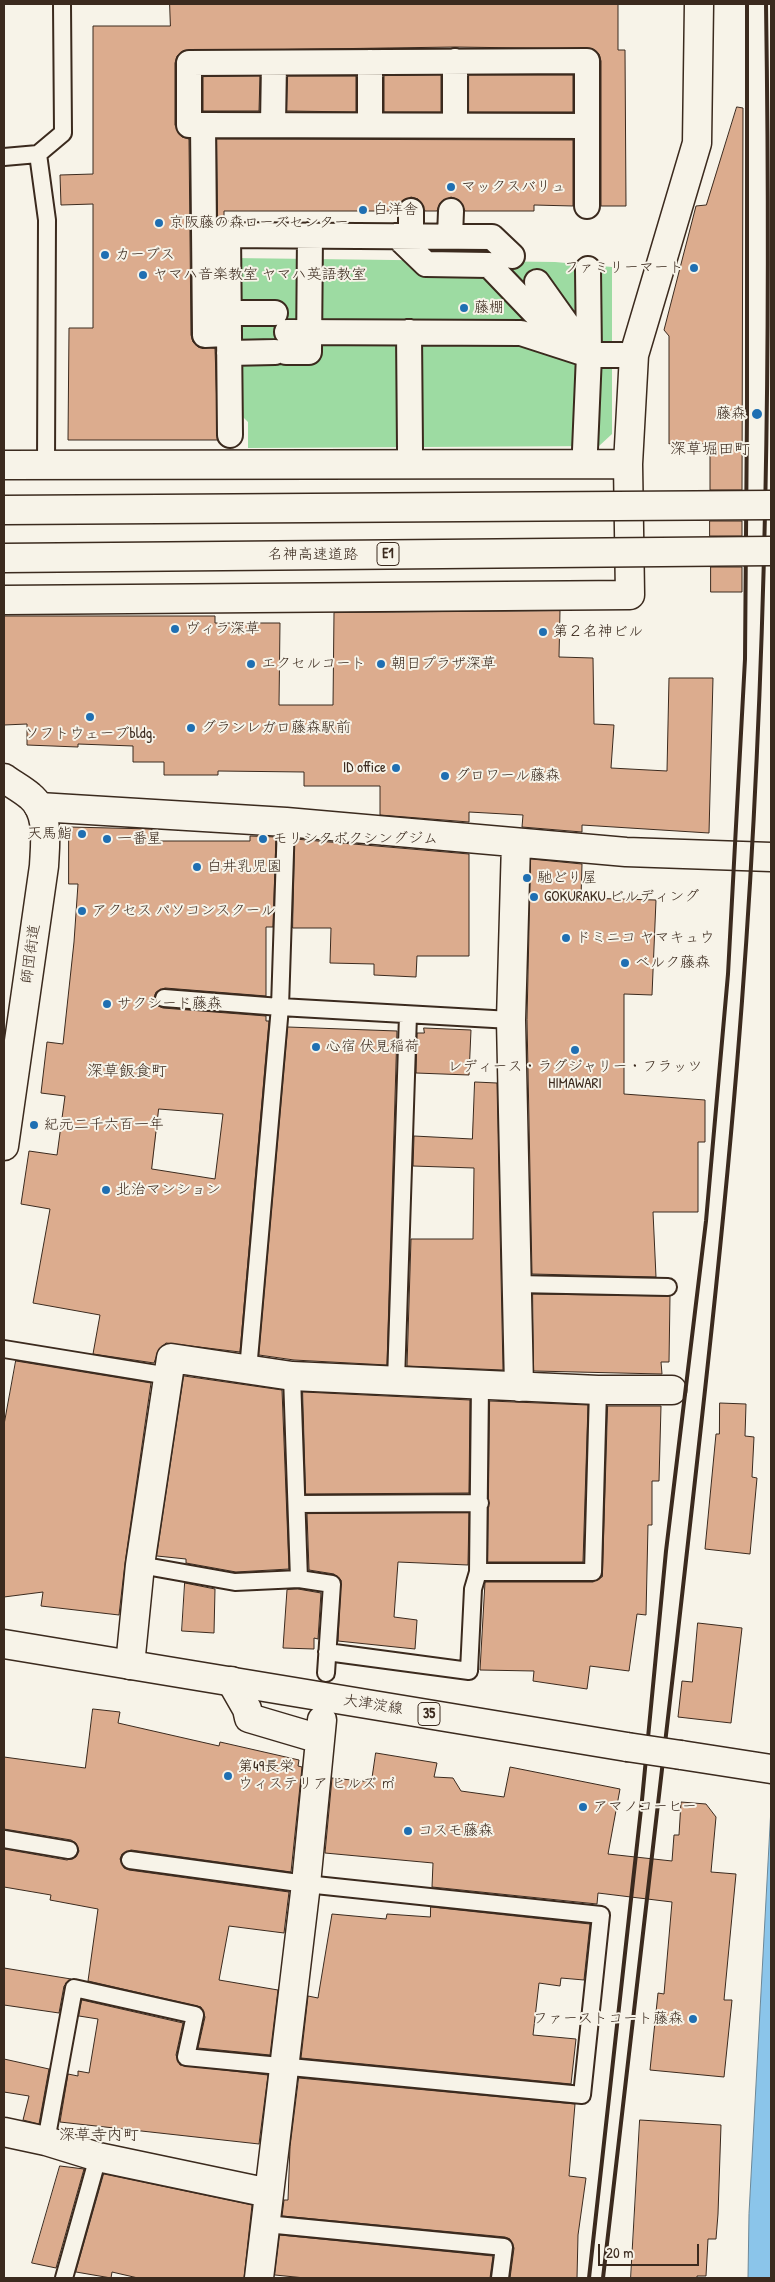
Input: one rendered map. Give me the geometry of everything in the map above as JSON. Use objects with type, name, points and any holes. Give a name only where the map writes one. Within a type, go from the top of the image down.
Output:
[{"type":"main road","points":[[4,600],[630,595],[628,464],[634,355],[697,143],[699,4]]},
{"type":"main road","points":[[4,465],[628,464]]},
{"type":"main road","points":[[4,510],[771,505]]},
{"type":"main road","name":"名神高速道路","points":[[4,558],[771,551]]},
{"type":"main road","points":[[4,778],[31,797],[39,807],[286,822],[626,852],[771,857]]},
{"type":"main road","name":"師団街道","points":[[4,1140],[44,866],[46,832],[39,807]]},
{"type":"main road","points":[[516,843],[511,1020],[519,1387]]},
{"type":"main road","points":[[130,1665],[140,1565],[171,1358],[292,1376],[598,1390],[672,1390]]},
{"type":"main road","name":"大津淀線","points":[[4,1644],[627,1747],[770,1768]]},
{"type":"main road","points":[[231,1681],[247,1709],[249,1718],[321,1729],[306,1884],[258,2278]]},
{"type":"main road","points":[[4,2132],[46,2141],[98,2157],[269,2193]]},
{"type":"street","points":[[587,126],[189,125],[189,63],[587,61],[588,206]]},
{"type":"street","points":[[370,62],[370,125]]},
{"type":"street","points":[[455,62],[455,125]]},
{"type":"street","points":[[273,125],[274,63]]},
{"type":"street","points":[[203,125],[204,335],[228,350],[286,336],[409,332],[521,333],[589,355],[622,355]]},
{"type":"street","points":[[404,236],[410,211]]},
{"type":"street","points":[[450,236],[451,211]]},
{"type":"street","points":[[230,443],[226,235],[492,237],[512,256]]},
{"type":"street","points":[[286,336],[310,235]]},
{"type":"street","points":[[404,236],[426,264],[489,265],[535,313],[589,355]]},
{"type":"street","points":[[585,450],[589,355],[588,269]]},
{"type":"street","points":[[537,282],[589,355]]},
{"type":"street","points":[[409,332],[410,450]]},
{"type":"street","points":[[228,350],[286,336]]},
{"type":"lane","points":[[4,156],[38,154],[63,132],[62,4]]},
{"type":"lane","points":[[38,154],[47,220],[46,464]]},
{"type":"lane","points":[[248,1370],[280,1007],[286,822]]},
{"type":"lane","points":[[164,998],[280,1007],[511,1020]]},
{"type":"lane","points":[[396,1381],[408,1015]]},
{"type":"lane","points":[[516,1284],[668,1287]]},
{"type":"lane","points":[[4,1349],[169,1376]]},
{"type":"lane","points":[[292,1376],[300,1579]]},
{"type":"lane","points":[[327,1652],[469,1671],[473,1589],[478,1572],[480,1385]]},
{"type":"lane","points":[[478,1572],[592,1572],[598,1390]]},
{"type":"lane","points":[[297,1504],[480,1503]]},
{"type":"lane","points":[[140,1565],[235,1582],[300,1579],[332,1584],[326,1674]]},
{"type":"lane","points":[[4,1839],[69,1850]]},
{"type":"lane","points":[[46,2141],[74,1988],[195,2015],[186,2057],[582,2096],[601,1915],[306,1884],[130,1860]]},
{"type":"lane","points":[[64,2278],[98,2157]]},
{"type":"lane","points":[[266,2224],[504,2247],[500,2278]]},
{"type":"green space","points":[[232,258],[555,262],[612,267],[612,434],[599,446],[248,448],[248,422],[243,417],[242,383],[230,383]]},
{"type":"water","points":[[771,1808],[771,2278],[748,2278],[749,2214]]},
{"type":"building","points":[[170,4],[618,4],[618,50],[625,50],[626,206],[601,206],[601,61],[599,54],[593,49],[455,47],[183,51],[177,56],[175,63],[175,125],[182,137],[189,139],[191,335],[193,342],[198,347],[215,348],[218,440],[68,440],[69,328],[93,328],[93,204],[61,205],[60,175],[93,174],[93,26],[170,26]]},
{"type":"building","points":[[441,75],[441,112],[384,112],[384,76]]},
{"type":"building","points":[[469,75],[573,75],[573,112],[469,112]]},
{"type":"building","points":[[260,76],[259,111],[203,111],[203,77]]},
{"type":"building","points":[[288,76],[356,76],[356,112],[287,111]]},
{"type":"building","points":[[737,107],[743,108],[742,490],[710,490],[710,444],[669,444],[669,336],[664,330],[696,206],[706,205]]},
{"type":"building","points":[[217,139],[573,140],[573,206],[534,205],[534,211],[465,211],[459,200],[451,197],[440,203],[437,211],[425,211],[418,199],[411,197],[399,204],[397,211],[224,211],[224,221],[218,223]]},
{"type":"building","points":[[710,521],[742,521],[742,536],[710,536]]},
{"type":"building","points":[[711,567],[742,567],[742,592],[711,592]]},
{"type":"building","points":[[560,611],[559,657],[593,658],[594,724],[614,725],[611,768],[667,771],[669,678],[713,678],[709,833],[582,825],[582,832],[522,827],[523,815],[469,812],[469,822],[380,815],[380,786],[304,786],[304,772],[218,771],[218,775],[164,775],[164,762],[133,762],[133,746],[78,744],[78,747],[27,745],[27,724],[4,725],[4,616],[215,616],[215,623],[280,623],[279,705],[333,705],[334,613]]},
{"type":"building","points":[[69,827],[152,829],[151,841],[250,841],[250,836],[276,837],[273,927],[266,927],[266,996],[165,988],[156,992],[154,998],[158,1006],[163,1008],[266,1016],[266,1021],[269,1021],[240,1352],[166,1343],[159,1349],[154,1363],[93,1354],[100,1315],[33,1303],[50,1209],[21,1204],[29,1151],[57,1155],[65,1096],[41,1093],[47,1042],[63,1044],[78,884],[69,884]],"holes":[[[159,1109],[223,1114],[215,1179],[152,1169]]]},
{"type":"building","points":[[295,839],[469,854],[469,956],[417,956],[416,977],[374,975],[374,964],[330,963],[331,928],[293,928]]},
{"type":"building","points":[[531,859],[582,864],[581,898],[656,900],[652,995],[624,994],[624,1094],[705,1100],[705,1142],[698,1142],[698,1212],[653,1212],[656,1277],[532,1274],[527,1020]]},
{"type":"building","points":[[288,1027],[397,1031],[387,1365],[294,1360],[259,1355]]},
{"type":"building","points":[[424,1028],[471,1030],[469,1075],[416,1073],[417,1033],[424,1033]]},
{"type":"building","points":[[475,1082],[497,1083],[503,1370],[407,1366],[411,1239],[473,1239],[474,1168],[413,1166],[414,1136],[472,1139]]},
{"type":"building","points":[[533,1294],[670,1296],[669,1362],[661,1362],[662,1374],[534,1371]]},
{"type":"building","points":[[16,1361],[151,1383],[119,1615],[41,1606],[43,1592],[4,1597],[4,1425]]},
{"type":"building","points":[[184,1376],[282,1390],[289,1569],[236,1572],[186,1563],[186,1559],[157,1556]]},
{"type":"building","points":[[303,1392],[470,1400],[469,1493],[306,1494]]},
{"type":"building","points":[[490,1401],[588,1405],[583,1562],[488,1562]]},
{"type":"building","points":[[720,1403],[746,1404],[745,1436],[754,1437],[752,1477],[757,1478],[750,1554],[705,1549],[716,1434],[719,1434]]},
{"type":"building","points":[[608,1406],[661,1406],[659,1481],[652,1481],[652,1525],[648,1525],[646,1615],[637,1614],[629,1671],[590,1666],[587,1689],[533,1681],[534,1671],[480,1670],[485,1582],[593,1582],[602,1577]]},
{"type":"building","points":[[469,1513],[468,1565],[398,1562],[394,1617],[417,1620],[415,1649],[338,1641],[341,1580],[334,1574],[309,1570],[307,1514]]},
{"type":"building","points":[[185,1583],[215,1589],[214,1633],[182,1631]]},
{"type":"building","points":[[298,1589],[321,1593],[318,1639],[314,1638],[314,1649],[283,1648],[287,1590]]},
{"type":"building","points":[[698,1623],[742,1628],[731,1723],[678,1717],[682,1681],[692,1682]]},
{"type":"building","points":[[93,1709],[120,1712],[118,1723],[219,1746],[220,1742],[299,1760],[298,1766],[302,1767],[291,1872],[131,1850],[122,1854],[120,1859],[124,1868],[129,1870],[289,1892],[284,1933],[229,1926],[219,1980],[278,1990],[270,2055],[198,2048],[205,2017],[201,2007],[88,1981],[98,1909],[50,1900],[51,1895],[4,1887],[4,1849],[67,1860],[76,1857],[79,1851],[76,1843],[71,1840],[4,1829],[4,1757],[85,1768]]},
{"type":"building","points":[[376,1753],[437,1763],[434,1777],[453,1778],[461,1791],[504,1797],[510,1767],[620,1789],[608,1854],[672,1861],[674,1835],[679,1835],[681,1802],[706,1804],[716,1817],[711,1872],[736,1874],[724,2000],[732,2000],[724,2077],[650,2070],[658,1993],[664,1994],[672,1902],[598,1893],[597,1904],[432,1887],[433,1863],[325,1853],[332,1778],[371,1782]]},
{"type":"building","points":[[431,1907],[590,1924],[584,1980],[561,1978],[560,1986],[539,1983],[533,2035],[576,2039],[571,2084],[301,2058],[308,1996],[318,1998],[332,1914],[386,1919],[387,1914],[430,1917]]},
{"type":"building","points":[[4,1968],[71,1979],[64,1986],[59,2013],[4,2005]]},
{"type":"building","points":[[82,2000],[183,2023],[176,2055],[180,2065],[268,2075],[259,2144],[60,2122],[68,2074],[78,2076],[78,2071],[89,2073],[98,2019],[79,2016]]},
{"type":"building","points":[[4,2059],[49,2069],[39,2124],[23,2120],[29,2096],[4,2092]]},
{"type":"building","points":[[299,2078],[575,2104],[569,2176],[586,2178],[578,2235],[577,2278],[510,2278],[514,2248],[510,2239],[505,2237],[282,2216],[284,2200],[288,2200],[290,2147]]},
{"type":"building","points":[[640,2120],[721,2125],[716,2239],[708,2239],[706,2276],[697,2276],[697,2278],[631,2278]]},
{"type":"building","points":[[60,2166],[84,2169],[56,2268],[32,2263]]},
{"type":"building","points":[[104,2174],[252,2205],[244,2278],[138,2278],[112,2272],[111,2278],[76,2272]]},
{"type":"building","points":[[280,2235],[493,2256],[490,2278],[305,2278],[275,2275]]},
{"type":"railway","points":[[589,2278],[642,1800],[666,1551],[706,1221],[728,974],[745,659],[747,4]]},
{"type":"railway","points":[[603,2278],[704,1401],[721,1241],[742,1001],[757,752],[765,503],[768,254],[766,4]]},
{"type":"place","name":"マックスバリュ","points":[[451,187]]},
{"type":"place","name":"白洋舎","points":[[363,210]]},
{"type":"place","name":"京阪藤の森ローズセンター","points":[[159,223]]},
{"type":"place","name":"カーブス","points":[[105,255]]},
{"type":"place","name":"ファミリーマート","points":[[694,268]]},
{"type":"place","name":"ヤマハ音楽教室 ヤマハ英語教室","points":[[143,275]]},
{"type":"place","name":"藤棚","points":[[464,308]]},
{"type":"place","name":"藤森","points":[[757,414]]},
{"type":"place","name":"ヴィラ深草","points":[[175,629]]},
{"type":"place","name":"第２名神ビル","points":[[543,632]]},
{"type":"place","name":"エクセルコート","points":[[251,664]]},
{"type":"place","name":"朝日プラザ深草","points":[[381,664]]},
{"type":"place","name":"ソフトウェーブbldg.","points":[[90,717]]},
{"type":"place","name":"グランレガロ藤森駅前","points":[[191,728]]},
{"type":"place","name":"ID office","points":[[396,768]]},
{"type":"place","name":"グロワール藤森","points":[[445,776]]},
{"type":"place","name":"天馬鮨","points":[[82,834]]},
{"type":"place","name":"一番星","points":[[107,839]]},
{"type":"place","name":"モリシタボクシングジム","points":[[263,839]]},
{"type":"place","name":"白井乳児園","points":[[197,867]]},
{"type":"place","name":"馳どり屋","points":[[527,878]]},
{"type":"place","name":"GOKURAKU ビルディング","points":[[534,897]]},
{"type":"place","name":"アクセス パソコンスクール","points":[[82,911]]},
{"type":"place","name":"ドミニコ ヤマキュウ","points":[[566,938]]},
{"type":"place","name":"ベルク藤森","points":[[625,963]]},
{"type":"place","name":"サクシード藤森","points":[[107,1004]]},
{"type":"place","name":"心宿 伏見稲荷","points":[[316,1047]]},
{"type":"place","name":"レディース・ラグジャリー・フラッツ HIMAWARI","points":[[575,1050]]},
{"type":"place","name":"紀元二千六百一年","points":[[34,1125]]},
{"type":"place","name":"北治マンション","points":[[106,1190]]},
{"type":"place","name":"第49長栄 ウィステリア ヒルズ ㎡","points":[[228,1776]]},
{"type":"place","name":"アマノコーヒー","points":[[583,1807]]},
{"type":"place","name":"コスモ藤森","points":[[408,1831]]},
{"type":"place","name":"ファーストコート藤森","points":[[693,2019]]},
{"type":"district","name":"深草堀田町","points":[[710,450]]},
{"type":"district","name":"深草飯食町","points":[[127,1072]]},
{"type":"district","name":"深草寺内町","points":[[99,2136]]}]
